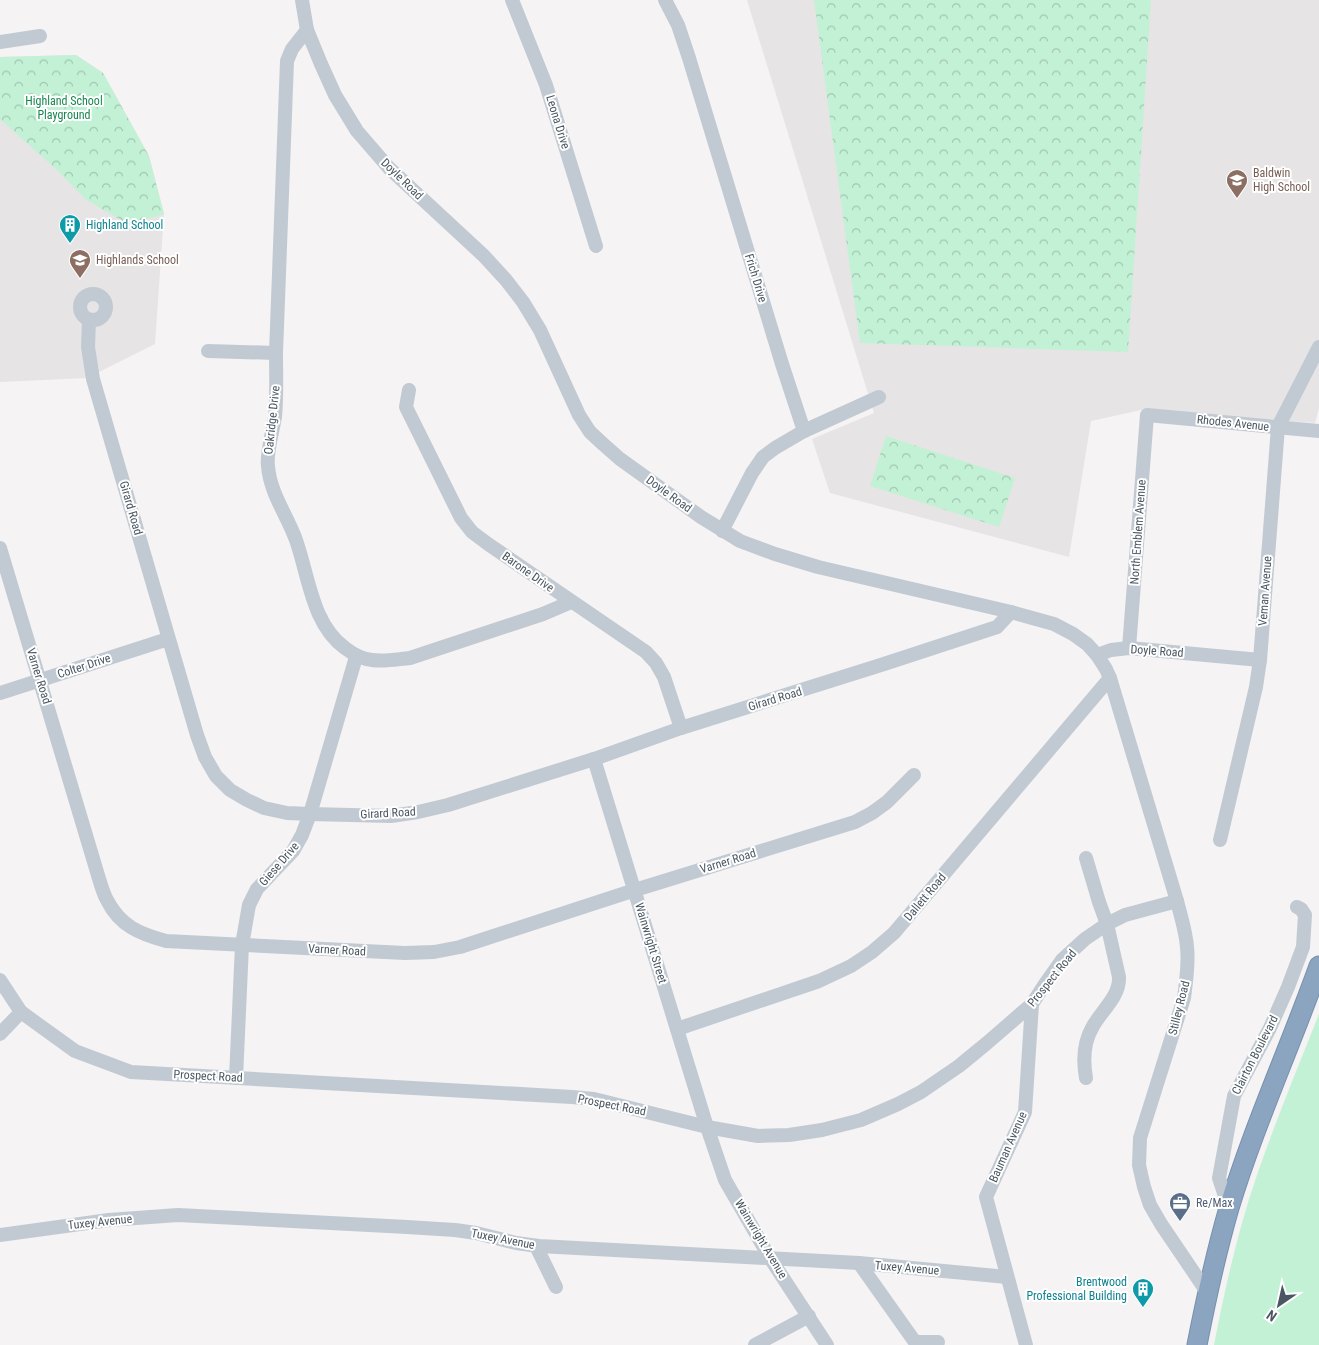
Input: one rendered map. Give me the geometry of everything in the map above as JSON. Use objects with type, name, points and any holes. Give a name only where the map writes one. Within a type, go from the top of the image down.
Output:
[{"type":"highway","name":"Clairton Boulevard","points":[[1196,1345],[1207,1292],[1230,1208],[1250,1146],[1319,966]]},
{"type":"street","name":"Doyle Road","points":[[302,0],[307,30],[321,64],[335,95],[357,132],[388,168],[484,256],[506,280],[523,302],[540,330],[578,415],[590,432],[620,459],[701,518],[740,541],[818,567],[1012,612],[1054,624],[1087,644],[1097,656],[1111,650],[1129,648],[1260,660]]},
{"type":"street","name":"Frich Drive","points":[[665,0],[678,25],[690,58],[804,431]]},
{"type":"street","name":"Leona Drive","points":[[518,2],[596,246]]},
{"type":"street","name":"Oakridge Drive","points":[[307,30],[292,49],[287,61],[276,353],[277,396],[267,464],[271,486],[295,538],[316,609],[331,635],[356,656],[371,660],[388,661],[410,658],[543,614],[571,602]]},
{"type":"street","points":[[0,42],[40,36]]},
{"type":"street","name":"Girard Road","points":[[89,320],[88,347],[93,379],[196,735],[205,757],[216,776],[230,790],[264,808],[287,813],[391,816],[448,805],[997,627],[1012,612]]},
{"type":"street","name":"Veman Avenue","points":[[1220,840],[1256,687],[1260,660],[1278,428],[1319,347]]},
{"type":"street","points":[[208,351],[276,353]]},
{"type":"street","name":"Barone Drive","points":[[409,390],[406,407],[461,518],[472,532],[646,652],[656,663],[664,677],[681,728]]},
{"type":"street","points":[[722,531],[752,473],[763,457],[804,431],[880,397]]},
{"type":"street","name":"Rhodes Avenue","points":[[1148,415],[1319,431]]},
{"type":"street","name":"North Emblem Avenue","points":[[1129,648],[1148,415]]},
{"type":"street","name":"Varner Road","points":[[0,548],[107,900],[118,916],[130,928],[166,941],[405,953],[434,952],[460,947],[635,890],[855,822],[887,802],[914,775]]},
{"type":"street","name":"Colter Drive","points":[[0,693],[168,639]]},
{"type":"street","name":"Giese Drive","points":[[236,1078],[242,945],[249,905],[258,889],[293,851],[302,835],[310,814],[356,656]]},
{"type":"street","name":"Stilley Road","points":[[1097,656],[1110,678],[1177,901],[1188,949],[1184,998],[1140,1138],[1139,1165],[1150,1205],[1207,1292]]},
{"type":"street","name":"Dallett Road","points":[[677,1029],[819,981],[851,966],[872,952],[894,933],[1110,678]]},
{"type":"street","name":"Wainwright Street","points":[[594,758],[707,1127]]},
{"type":"street","points":[[1086,858],[1107,924],[1120,977],[1117,991],[1092,1028],[1087,1040],[1084,1063],[1086,1078]]},
{"type":"street","name":"Prospect Road","points":[[0,980],[21,1012],[75,1051],[131,1072],[594,1099],[707,1127],[758,1136],[789,1135],[822,1130],[861,1120],[921,1092],[987,1044],[1032,1004],[1062,960],[1085,939],[1107,924],[1125,915],[1177,901]]},
{"type":"street","name":"Clairton Boulevard","points":[[1230,1208],[1219,1178],[1234,1096],[1270,1028],[1303,947],[1306,915],[1297,907]]},
{"type":"street","name":"Bauman Avenue","points":[[1026,1345],[986,1197],[1025,1112],[1032,1004]]},
{"type":"street","points":[[0,1034],[21,1012]]},
{"type":"street","name":"Wainwright Avenue","points":[[707,1127],[725,1180],[770,1258],[827,1345]]},
{"type":"street","name":"Tuxey Avenue","points":[[0,1235],[109,1220],[178,1215],[455,1230],[476,1233],[516,1244],[536,1246],[858,1263],[1007,1277]]},
{"type":"street","points":[[536,1246],[542,1254],[556,1286]]},
{"type":"street","points":[[858,1263],[915,1342],[938,1342]]},
{"type":"street","points":[[755,1345],[809,1316]]},
{"type":"shaded area","points":[[747,0],[1319,0],[1319,408],[1315,423],[1141,410],[1091,421],[1069,557],[830,493],[812,439],[874,413]]},
{"type":"shaded area","name":"Highlands School","points":[[76,55],[103,73],[149,156],[164,214],[155,344],[87,378],[0,382],[0,57]]},
{"type":"green space","points":[[814,0],[1151,0],[1128,352],[860,343]]},
{"type":"green space","name":"Highland School Playground","points":[[76,55],[103,73],[149,156],[164,214],[128,224],[85,199],[58,171],[0,119],[0,57]]},
{"type":"green space","points":[[886,436],[1015,478],[999,527],[870,486]]},
{"type":"green space","points":[[1319,1014],[1319,1345],[1214,1345],[1232,1259],[1250,1196]]},
{"type":"place","name":"Baldwin High School","points":[[1237,199]]},
{"type":"place","name":"Highland School","points":[[70,244]]},
{"type":"place","name":"Highlands School","points":[[80,279]]},
{"type":"place","name":"Re/Max","points":[[1180,1222]]},
{"type":"place","name":"Brentwood Professional Building","points":[[1143,1308]]}]
